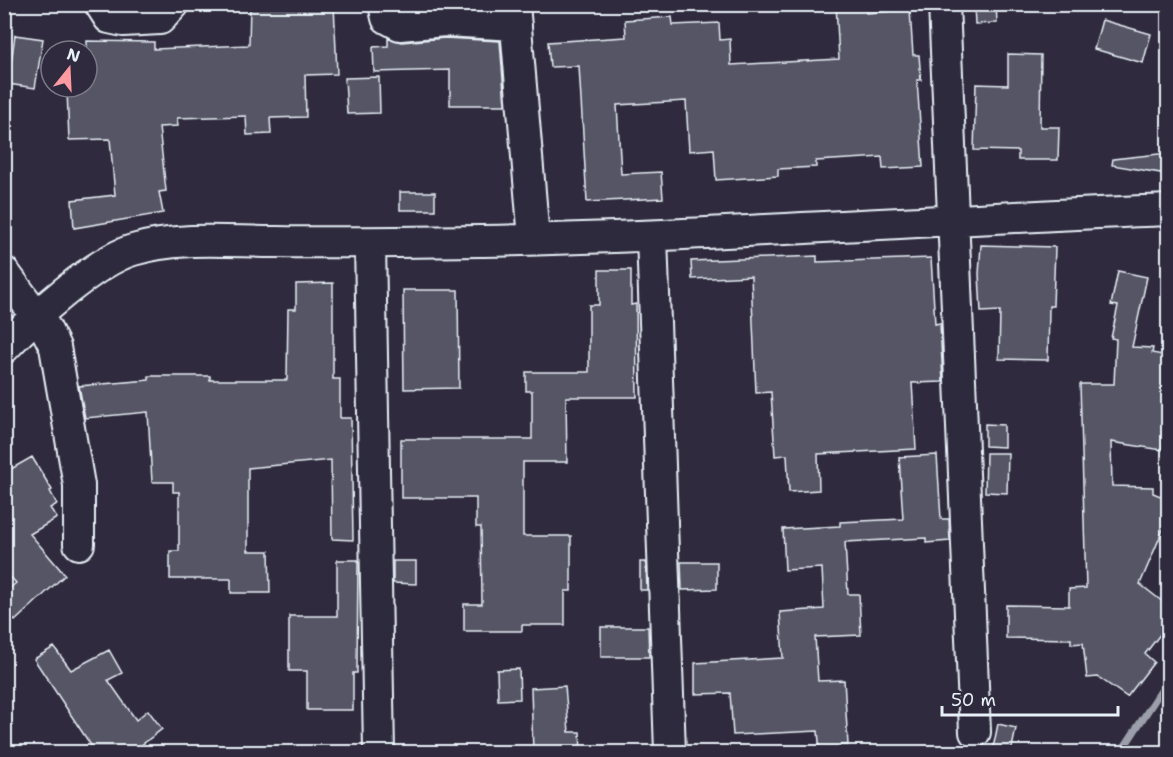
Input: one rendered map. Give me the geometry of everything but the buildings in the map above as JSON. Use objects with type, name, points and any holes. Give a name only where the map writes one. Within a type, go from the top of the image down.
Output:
[{"type":"street","points":[[100,4],[109,18],[123,21],[160,19],[174,4]]},
{"type":"street","points":[[384,4],[387,18],[400,25],[515,15],[534,240]]},
{"type":"street","points":[[944,4],[951,219],[975,732]]},
{"type":"street","points":[[4,348],[35,315],[106,263],[129,250],[167,242],[370,243],[534,240],[1168,210]]},
{"type":"street","points":[[652,236],[670,753]]},
{"type":"street","points":[[370,243],[380,753]]},
{"type":"street","points":[[4,272],[56,347],[79,485],[79,544]]},
{"type":"waterway","points":[[1121,752],[1168,680]]}]
